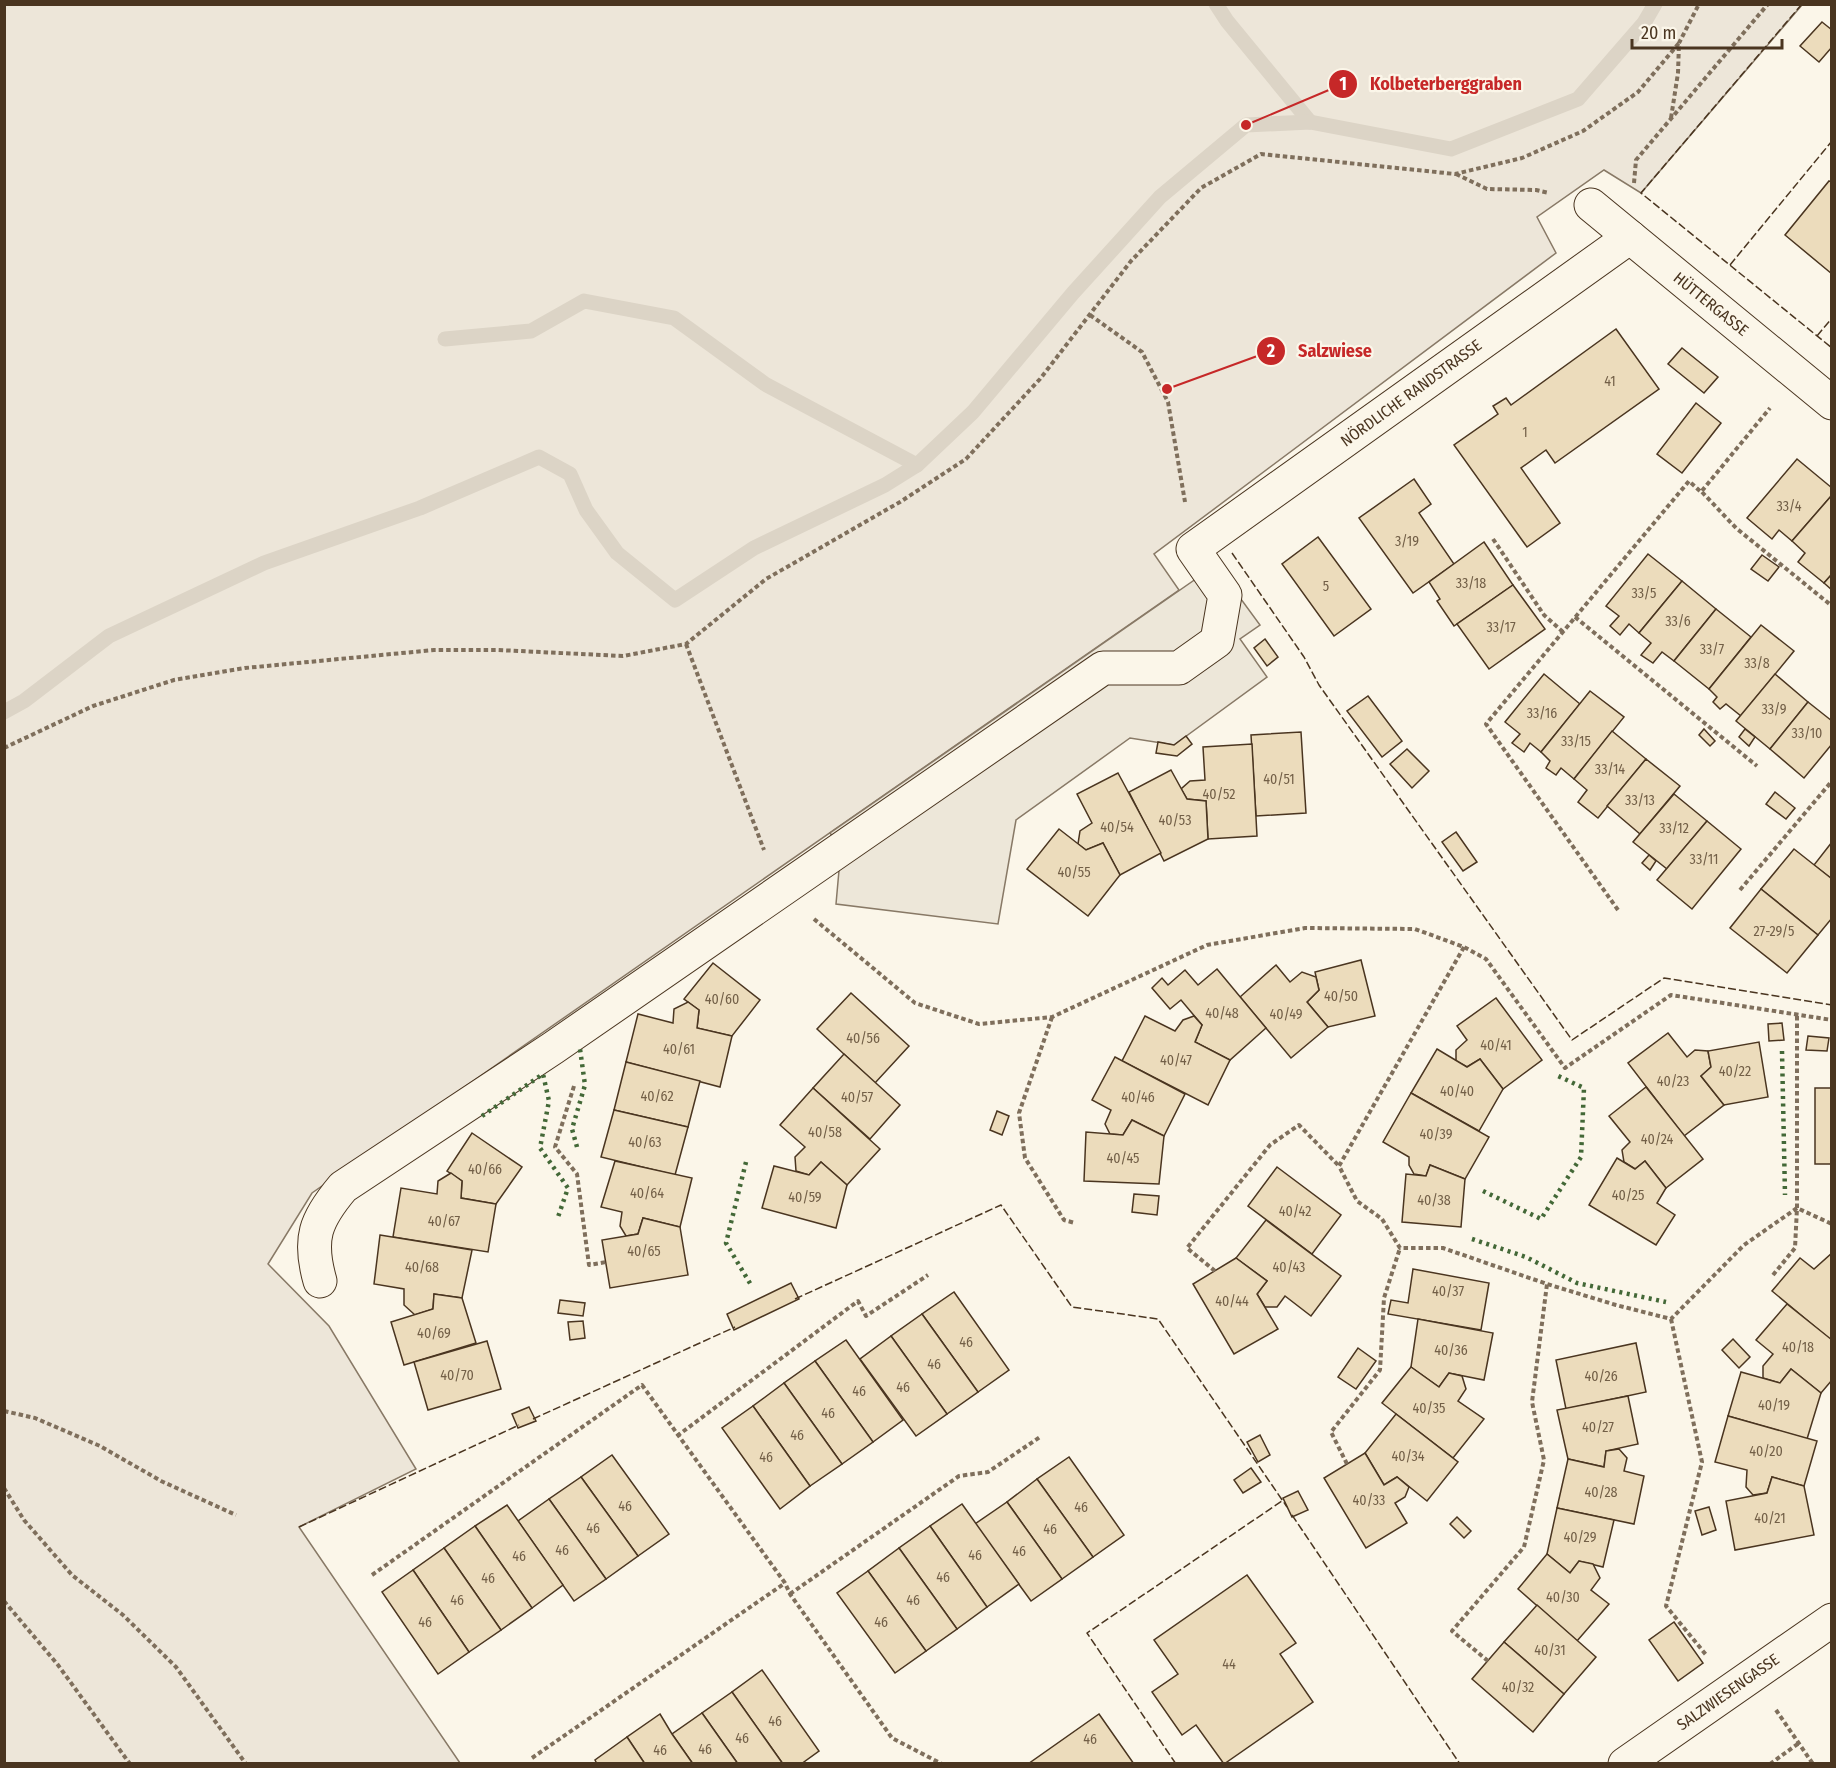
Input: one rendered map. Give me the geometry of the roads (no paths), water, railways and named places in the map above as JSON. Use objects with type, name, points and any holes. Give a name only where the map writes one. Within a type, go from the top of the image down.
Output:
[{"type":"street","name":"HÜTTERGASSE","points":[[1592,205],[1832,403]]},
{"type":"street","name":"NÖRDLICHE RANDSTRASSE","points":[[320,1281],[313,1243],[317,1223],[328,1204],[343,1187],[553,1048],[1102,668],[1179,668],[1217,641],[1225,595],[1193,549],[1630,237]]},
{"type":"street","name":"SALZWIESENGASSE","points":[[1625,1764],[1832,1620]]},
{"type":"waterway","points":[[1216,4],[1227,21],[1310,122]]},
{"type":"waterway","points":[[4,712],[24,701],[109,636],[264,563],[420,508],[539,457],[570,474],[586,510],[617,553],[675,600],[754,548],[885,485],[917,465],[973,412],[1073,293],[1160,197],[1246,125],[1310,122],[1451,149],[1578,99],[1644,23],[1655,4]]},
{"type":"waterway","points":[[445,339],[531,331],[584,301],[674,318],[765,384],[917,465]]},
{"type":"place","name":"Kolbeterberggraben","points":[[1246,125]]},
{"type":"place","name":"Salzwiese","points":[[1167,389]]}]
